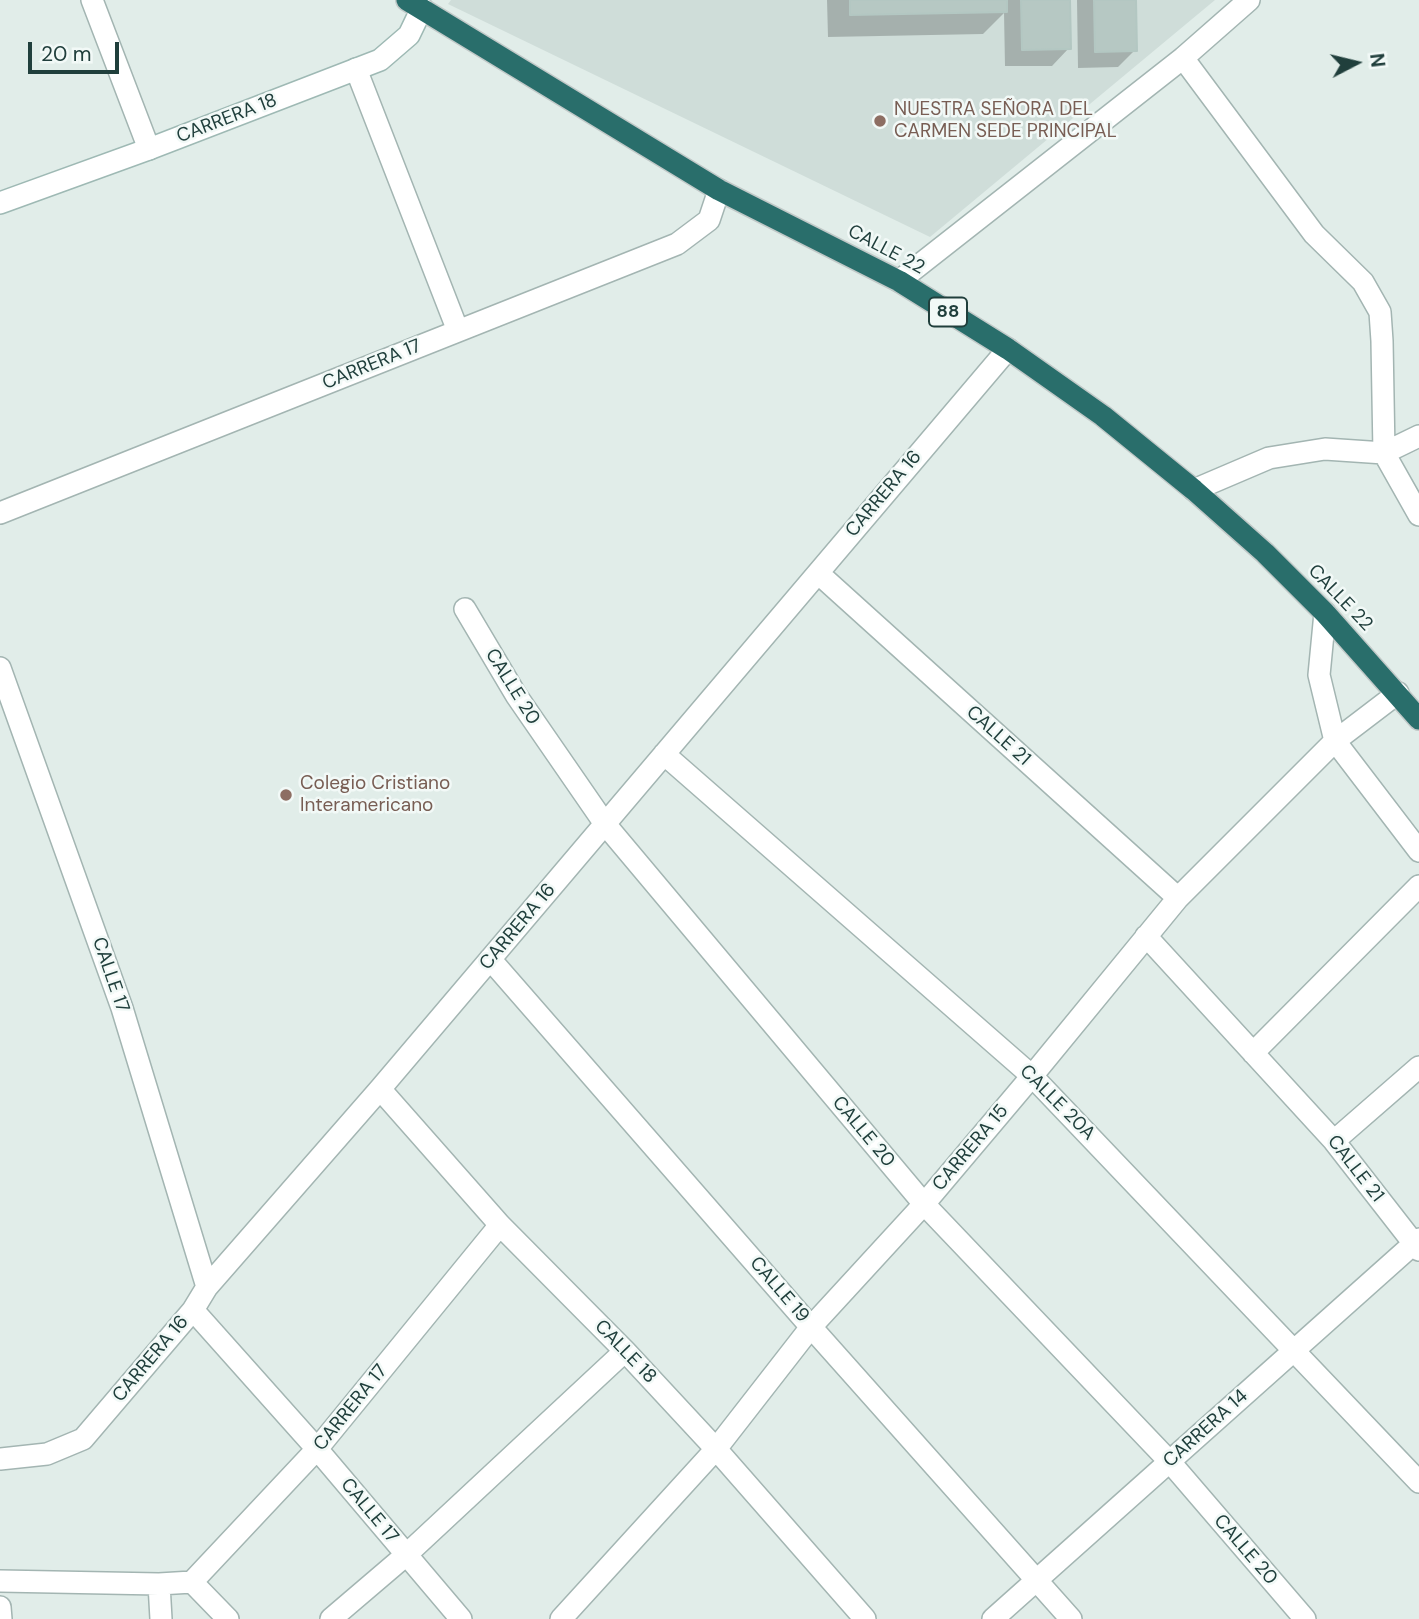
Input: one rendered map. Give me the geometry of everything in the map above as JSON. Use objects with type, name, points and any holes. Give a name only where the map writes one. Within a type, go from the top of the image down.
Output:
[{"type":"highway","name":"CALLE 22","points":[[419,3],[719,190],[899,281],[1008,349],[1104,416],[1265,553],[1325,613],[1419,719]]},
{"type":"street","points":[[92,0],[149,149]]},
{"type":"street","points":[[899,281],[1183,58],[1249,0]]},
{"type":"street","name":"CARRERA 18","points":[[0,203],[380,60],[410,35],[419,3]]},
{"type":"street","points":[[1183,58],[1314,234],[1363,282],[1380,312],[1384,453],[1419,515]]},
{"type":"street","points":[[356,69],[458,331]]},
{"type":"street","name":"CARRERA 17","points":[[0,513],[677,244],[709,220],[719,190]]},
{"type":"street","name":"CARRERA 16","points":[[0,1459],[47,1454],[83,1439],[193,1310],[207,1287],[380,1089],[1008,349]]},
{"type":"street","points":[[1194,490],[1269,458],[1325,449],[1384,453],[1419,436]]},
{"type":"street","name":"CALLE 21","points":[[818,573],[1178,898]]},
{"type":"street","name":"CALLE 20","points":[[465,609],[516,695],[605,824],[924,1204],[1170,1462],[1305,1619]]},
{"type":"street","points":[[1325,613],[1318,675],[1335,741],[1419,851]]},
{"type":"street","name":"CALLE 17","points":[[0,668],[122,1008],[207,1287]]},
{"type":"street","name":"CARRERA 15","points":[[561,1619],[716,1449],[811,1327],[924,1204],[1178,898],[1335,741],[1398,693]]},
{"type":"street","name":"CALLE 20A","points":[[664,754],[1032,1076],[1419,1482]]},
{"type":"street","points":[[1253,1053],[1419,886]]},
{"type":"street","name":"CALLE 21","points":[[1146,936],[1334,1141],[1417,1244]]},
{"type":"street","name":"CALLE 19","points":[[490,959],[811,1327],[1071,1619]]},
{"type":"street","points":[[1334,1141],[1419,1067]]},
{"type":"street","name":"CALLE 18","points":[[380,1089],[499,1225],[625,1352],[716,1449],[865,1619]]},
{"type":"street","name":"CARRERA 17","points":[[192,1582],[317,1449],[499,1225]]},
{"type":"street","name":"CARRERA 14","points":[[993,1619],[1417,1244]]},
{"type":"street","name":"CALLE 17","points":[[193,1310],[317,1449],[461,1619]]},
{"type":"street","points":[[331,1619],[406,1555],[625,1352]]},
{"type":"street","points":[[0,1581],[159,1584],[192,1582],[228,1619]]},
{"type":"street","points":[[159,1584],[161,1619]]},
{"type":"street","points":[[0,1607],[1,1619]]},
{"type":"shaded area","name":"NUESTRA SEÑORA DEL CARMEN SEDE PRINCIPAL","points":[[451,0],[1215,0],[930,237],[448,4]]},
{"type":"building","points":[[850,0],[1007,0],[1007,12],[850,15]]},
{"type":"building","points":[[1021,0],[1070,0],[1071,49],[1022,50]]},
{"type":"building","points":[[1094,0],[1136,0],[1137,51],[1095,52]]},
{"type":"place","name":"NUESTRA SEÑORA DEL CARMEN SEDE PRINCIPAL","points":[[880,121]]},
{"type":"place","name":"Colegio Cristiano Interamericano","points":[[286,795]]}]
